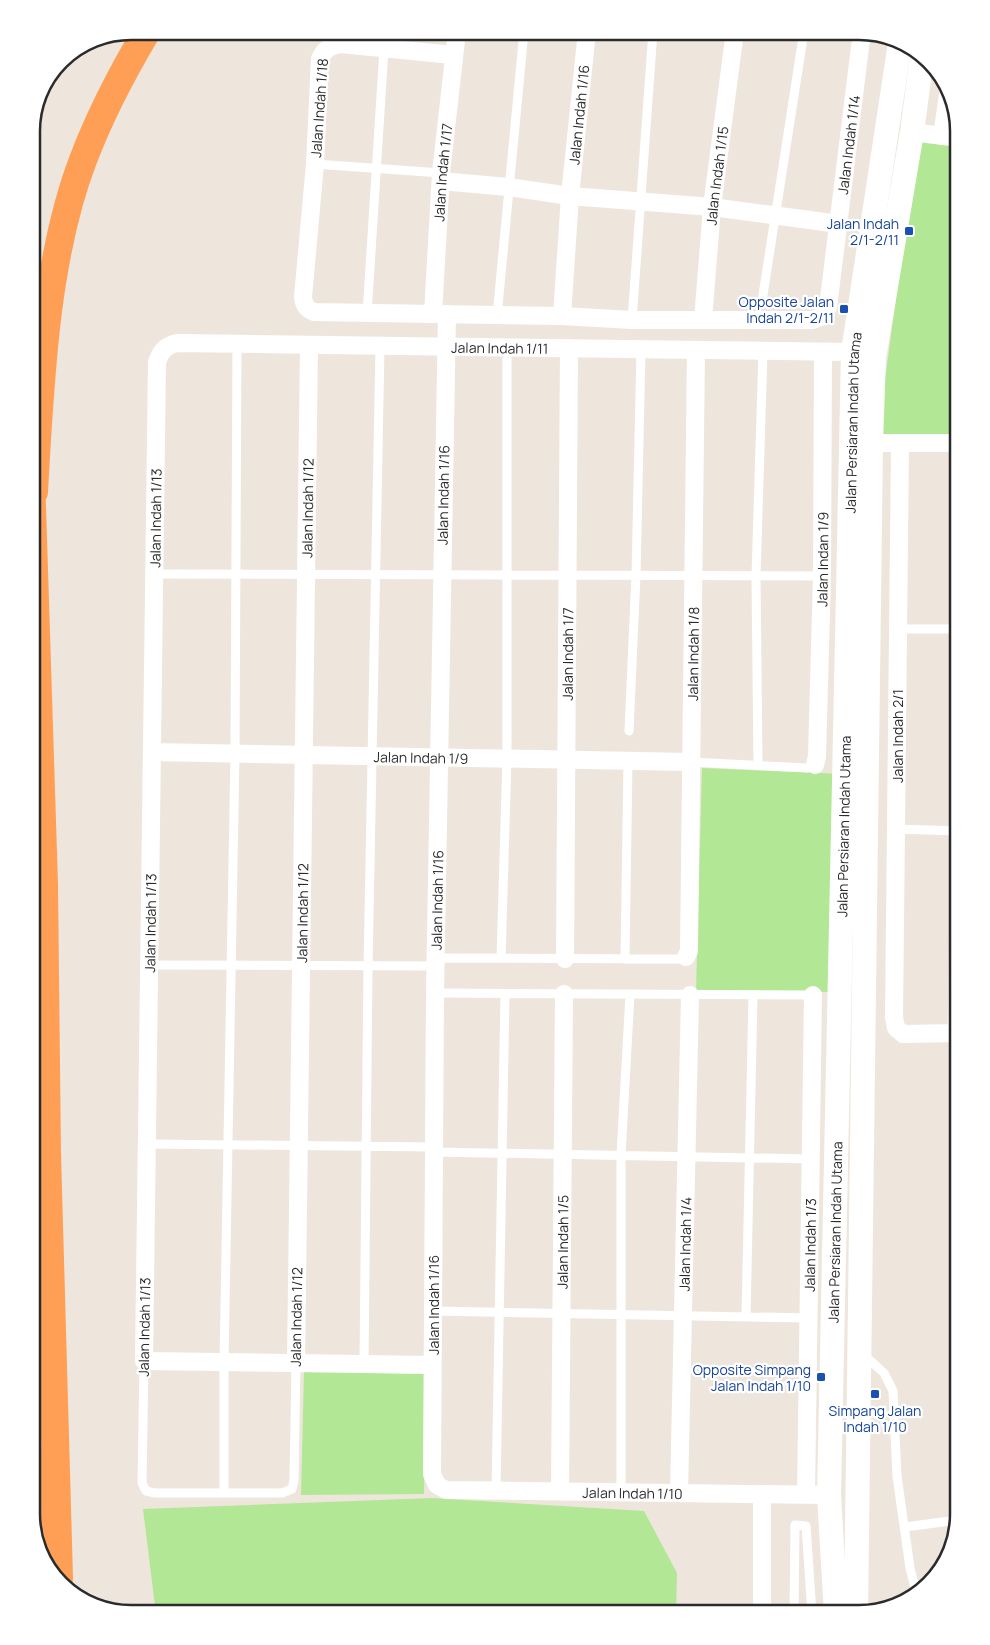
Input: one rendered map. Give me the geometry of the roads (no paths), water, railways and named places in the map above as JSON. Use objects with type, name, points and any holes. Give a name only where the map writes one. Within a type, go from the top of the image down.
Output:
[{"type":"highway","points":[[40,404],[55,263],[83,161],[116,84],[142,40]]},
{"type":"highway","points":[[40,797],[59,1569]]},
{"type":"main road","name":"Jalan Persiaran Indah Utama","points":[[835,1605],[818,1494],[853,352],[899,49]]},
{"type":"main road","name":"Jalan Persiaran Indah Utama","points":[[856,1605],[871,443],[874,358],[912,132],[921,65]]},
{"type":"main road","points":[[892,96],[900,102],[904,123],[912,132]]},
{"type":"main road","points":[[883,156],[895,148],[906,133],[912,132]]},
{"type":"main road","points":[[853,352],[861,348],[869,335],[880,324]]},
{"type":"main road","points":[[853,352],[860,356],[873,382]]},
{"type":"main road","points":[[818,1494],[847,1480],[857,1446]]},
{"type":"main road","points":[[818,1494],[840,1501],[847,1508],[856,1535]]},
{"type":"street","name":"Jalan Indah 1/17","points":[[440,314],[441,177],[456,40]]},
{"type":"street","name":"Jalan Indah 1/16","points":[[562,316],[570,196],[586,40]]},
{"type":"street","name":"Jalan Indah 1/15","points":[[703,320],[712,208],[734,40]]},
{"type":"street","name":"Jalan Indah 1/14","points":[[703,320],[813,320],[823,316],[828,307],[861,40]]},
{"type":"street","name":"Jalan Indah 1/18","points":[[367,314],[314,312],[304,304],[303,297],[315,164],[320,59],[322,53],[332,46],[340,44],[454,55]]},
{"type":"street","points":[[912,132],[950,137]]},
{"type":"street","points":[[441,177],[570,196],[712,208],[839,224]]},
{"type":"street","points":[[367,314],[703,320]]},
{"type":"street","name":"Jalan Indah 1/16","points":[[437,1485],[432,1474],[432,1365],[435,993],[446,346],[440,314]]},
{"type":"street","name":"Jalan Indah 1/11","points":[[157,362],[164,348],[177,342],[853,352]]},
{"type":"street","name":"Jalan Indah 1/12","points":[[296,1364],[309,344]]},
{"type":"street","name":"Jalan Indah 1/7","points":[[565,959],[569,348]]},
{"type":"street","name":"Jalan Indah 1/8","points":[[686,956],[689,951],[696,350]]},
{"type":"street","name":"Jalan Indan 1/9","points":[[815,765],[817,756],[822,576],[823,352]]},
{"type":"street","name":"Jalan Indah 1/13","points":[[144,1362],[157,362]]},
{"type":"street","points":[[871,443],[950,444]]},
{"type":"street","name":"Jalan Indah 2/1","points":[[900,444],[896,1028],[903,1034],[950,1033]]},
{"type":"street","name":"Jalan Indah 1/9","points":[[152,752],[690,762]]},
{"type":"street","name":"Jalan Indah 1/5","points":[[560,1491],[564,994]]},
{"type":"street","name":"Jalan Indah 1/4","points":[[679,1493],[690,995]]},
{"type":"street","name":"Jalan Indah 1/3","points":[[813,996],[808,1318],[818,1494]]},
{"type":"street","points":[[144,1362],[432,1365]]},
{"type":"street","name":"Jalan Indah 1/10","points":[[437,1485],[446,1490],[818,1494]]},
{"type":"street","points":[[762,1494],[762,1605]]},
{"type":"lane","points":[[497,316],[523,40]]},
{"type":"lane","points":[[632,320],[652,40]]},
{"type":"lane","points":[[763,295],[803,40]]},
{"type":"lane","points":[[367,314],[384,49]]},
{"type":"lane","points":[[315,164],[377,168],[441,177]]},
{"type":"lane","points":[[224,1493],[224,1362],[235,754],[237,343]]},
{"type":"lane","points":[[364,1364],[365,1146],[371,756],[380,346]]},
{"type":"lane","points":[[501,958],[507,759],[507,348]]},
{"type":"lane","points":[[629,731],[636,575],[641,350]]},
{"type":"lane","points":[[758,765],[756,576],[763,351]]},
{"type":"lane","points":[[154,574],[822,576]]},
{"type":"lane","points":[[898,629],[950,629]]},
{"type":"lane","points":[[625,959],[628,760]]},
{"type":"lane","points":[[690,762],[807,768],[815,765]]},
{"type":"lane","points":[[896,829],[950,831]]},
{"type":"lane","points":[[149,965],[368,967],[501,958],[681,960],[686,956]]},
{"type":"lane","points":[[435,993],[813,996]]},
{"type":"lane","points":[[496,1491],[505,994]]},
{"type":"lane","points":[[621,1492],[623,1315],[621,1155],[630,994]]},
{"type":"lane","points":[[746,1317],[753,995]]},
{"type":"lane","points":[[147,1144],[365,1146],[501,1153],[811,1159]]},
{"type":"lane","points":[[433,1311],[808,1318]]},
{"type":"lane","points":[[858,1350],[884,1373],[893,1391],[897,1476],[915,1585]]},
{"type":"lane","name":"Jalan Indah 1/13","points":[[144,1362],[143,1488],[150,1492],[224,1493]]},
{"type":"lane","name":"Jalan Indah 1/12","points":[[224,1493],[282,1493],[292,1489],[294,1480],[296,1364]]},
{"type":"lane","points":[[904,1528],[949,1521]]},
{"type":"lane","points":[[794,1605],[795,1525],[806,1526],[811,1605]]},
{"type":"place","name":"Jalan Indah 2/1-2/11","points":[[909,231]]},
{"type":"place","name":"Opposite Jalan Indah 2/1-2/11","points":[[844,309]]},
{"type":"place","name":"Opposite Simpang Jalan Indah 1/10","points":[[821,1377]]},
{"type":"place","name":"Simpang Jalan Indah 1/10","points":[[875,1394]]}]
